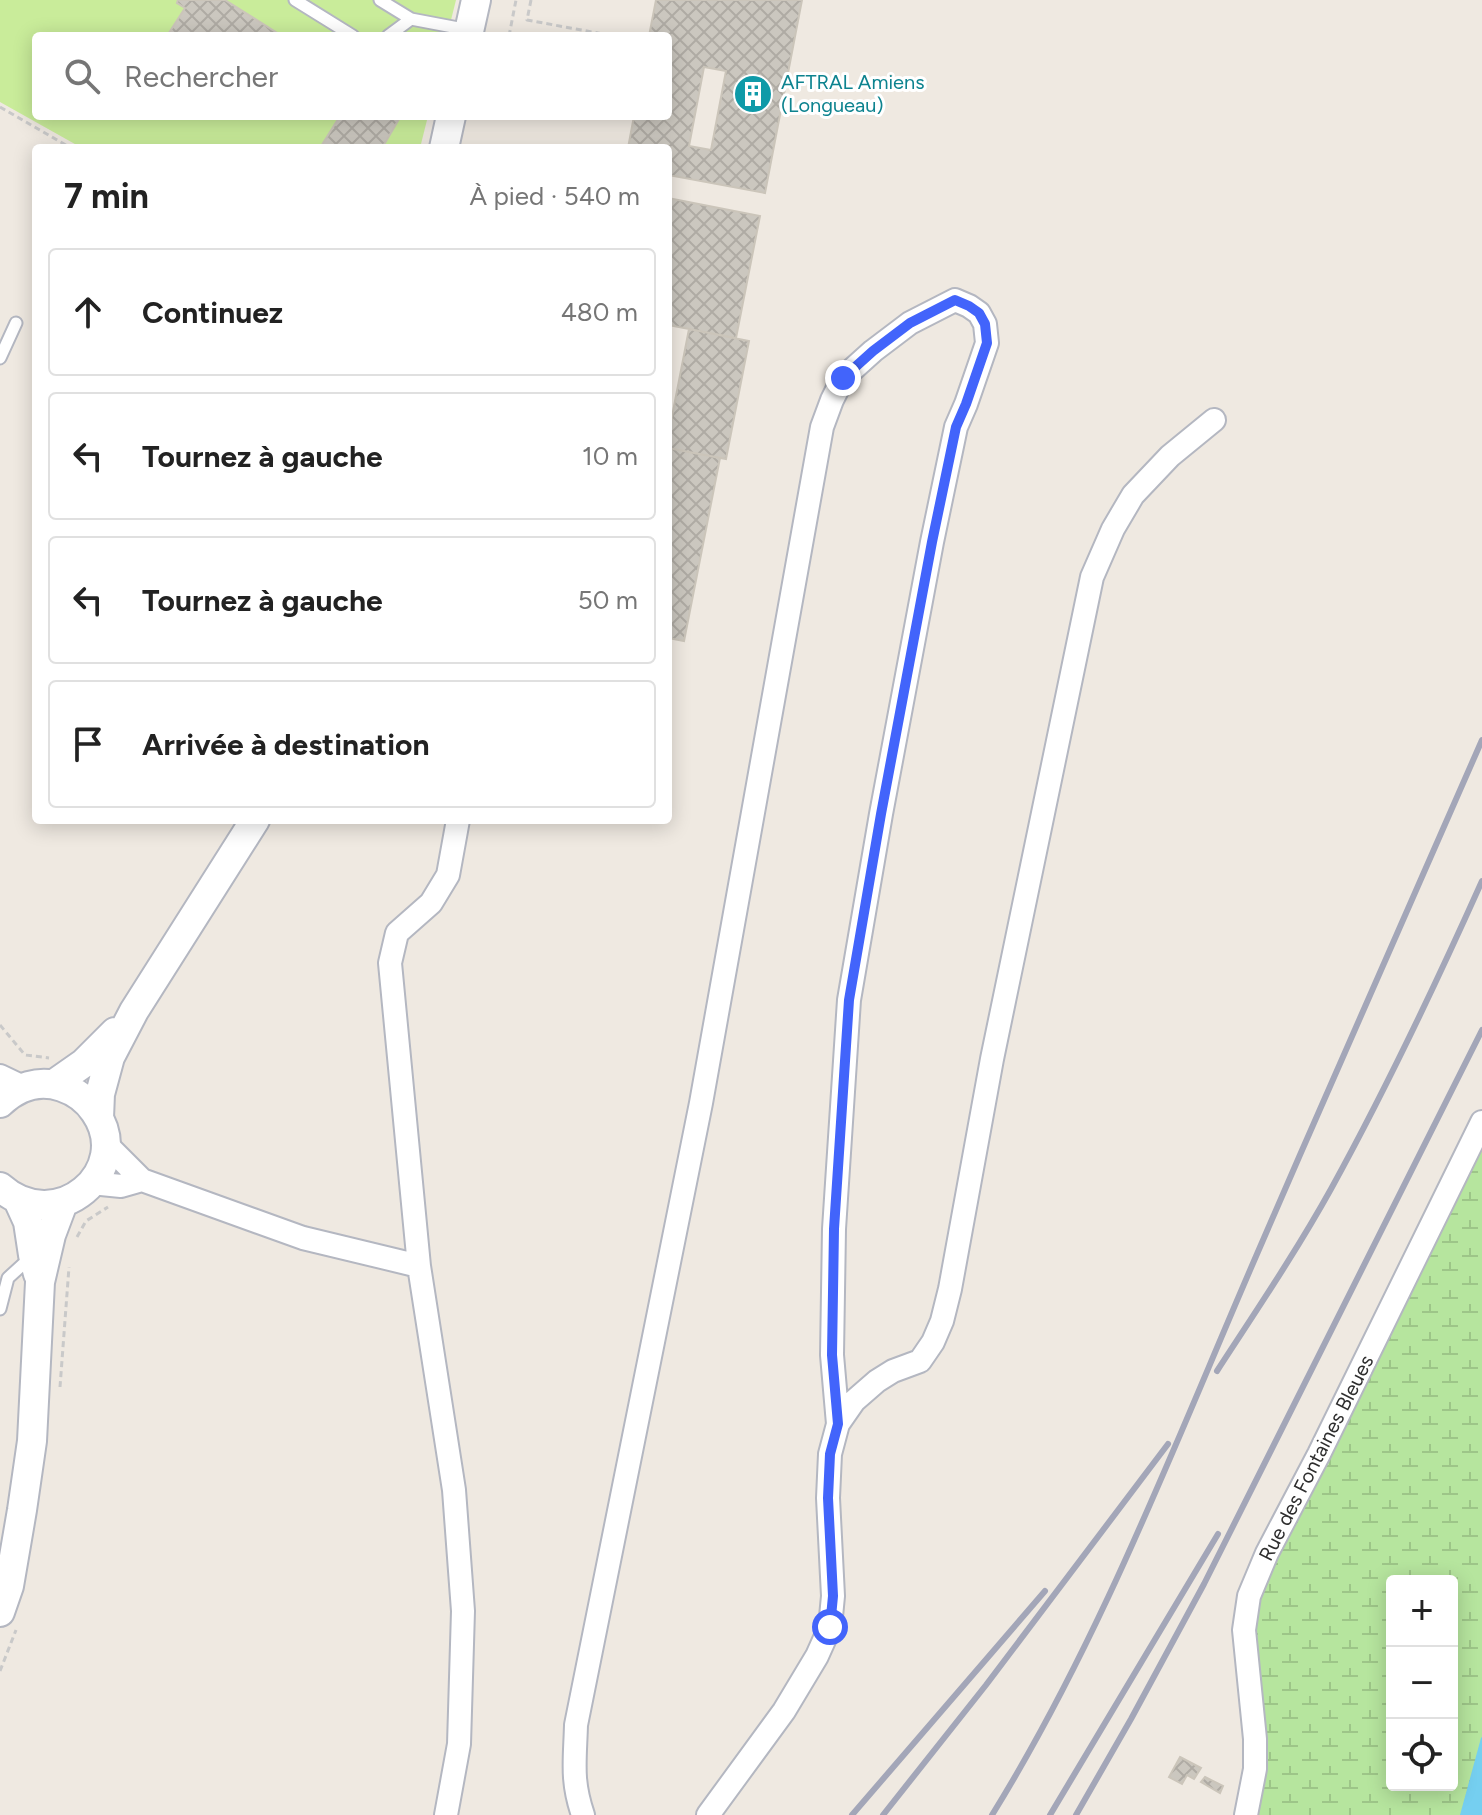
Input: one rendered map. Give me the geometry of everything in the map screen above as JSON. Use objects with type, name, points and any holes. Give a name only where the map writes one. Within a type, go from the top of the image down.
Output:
[{"type":"street","points":[[469,32],[476,0]]},
{"type":"street","points":[[445,144],[450,120]]},
{"type":"street","points":[[583,1815],[574,1776],[576,1725],[701,1103],[822,427],[843,378],[910,323],[955,300],[979,313],[985,324],[987,343],[956,427],[889,769],[849,1000],[834,1229],[832,1355],[838,1424]]},
{"type":"street","points":[[708,1815],[784,1711],[817,1656],[830,1627],[833,1596],[828,1498],[830,1454],[838,1424],[854,1401],[877,1381],[920,1361],[942,1321],[992,1059],[1092,577],[1106,543],[1133,495],[1170,456],[1214,420]]},
{"type":"street","points":[[9,1193],[40,1206],[63,1203],[79,1195],[99,1171],[104,1157],[100,1094],[110,1057],[134,1011],[252,824]]},
{"type":"street","points":[[446,1815],[459,1744],[463,1611],[454,1490],[419,1266],[390,963],[397,933],[431,903],[448,875],[457,824]]},
{"type":"street","points":[[54,1084],[84,1063],[134,1011]]},
{"type":"street","points":[[0,1103],[9,1095],[12,1082],[54,1084],[73,1090],[88,1102],[131,1183]]},
{"type":"street","name":"Rue des Fontaines Bleues","points":[[1246,1815],[1255,1769],[1244,1630],[1249,1596],[1267,1553],[1482,1122]]},
{"type":"street","points":[[91,1183],[131,1183],[303,1238],[419,1266]]},
{"type":"street","points":[[8,1621],[9,1586],[32,1441],[36,1268],[28,1222],[9,1193]]},
{"type":"street","points":[[36,1268],[63,1203]]},
{"type":"lane","points":[[295,0],[347,32]]},
{"type":"lane","points":[[380,0],[411,19],[465,32]]},
{"type":"lane","points":[[393,32],[411,19]]},
{"type":"lane","points":[[0,358],[16,323]]},
{"type":"lane","points":[[0,1309],[8,1278],[36,1268]]},
{"type":"path","points":[[510,32],[516,0]]},
{"type":"path","points":[[531,0],[527,20],[592,32]]},
{"type":"path","points":[[0,107],[64,144]]},
{"type":"path","points":[[0,1025],[25,1055],[59,1057],[84,1063]]},
{"type":"path","points":[[72,1245],[86,1221],[114,1202],[131,1183]]},
{"type":"path","points":[[59,1397],[70,1260]]},
{"type":"path","points":[[0,1671],[8,1621]]},
{"type":"green space","points":[[0,0],[456,0],[448,32],[32,32],[32,120],[0,102]]},
{"type":"green space","points":[[32,120],[427,120],[421,144],[75,144]]},
{"type":"green space","points":[[1482,1122],[1482,1815],[1246,1815],[1249,1596]]},
{"type":"water","points":[[1481,1738],[1482,1815],[1460,1815]]},
{"type":"building","points":[[178,0],[225,0],[276,32],[170,32],[185,8],[177,3]]},
{"type":"building","name":"AFTRAL Amiens (Longueau)","points":[[656,0],[802,0],[765,193],[672,176],[672,144],[629,144],[633,120],[672,120],[672,32],[650,32]],"holes":[[[704,67],[726,71],[711,150],[689,146]]]},
{"type":"building","points":[[338,120],[398,120],[384,144],[322,144]]},
{"type":"building","points":[[672,199],[760,216],[736,338],[672,326]]},
{"type":"building","points":[[689,329],[749,341],[726,459],[672,449],[672,416]]},
{"type":"building","points":[[672,449],[720,458],[684,641],[672,639]]},
{"type":"building","points":[[1180,1757],[1201,1768],[1194,1779],[1187,1775],[1182,1784],[1169,1777]]},
{"type":"building","points":[[1205,1777],[1223,1786],[1220,1793],[1201,1782]]},
{"type":"railway","points":[[992,1815],[1068,1680],[1135,1539],[1482,740]]},
{"type":"railway","points":[[1217,1371],[1331,1189],[1410,1037],[1482,881]]},
{"type":"railway","points":[[1076,1815],[1204,1584],[1482,1030]]},
{"type":"railway","points":[[883,1815],[986,1685],[1168,1444]]},
{"type":"railway","points":[[1050,1815],[1218,1534]]},
{"type":"railway","points":[[852,1815],[1045,1591]]},
{"type":"place","name":"AFTRAL Amiens (Longueau)","points":[[753,94]]},
{"type":"route","points":[[830,1627],[833,1596],[828,1498],[830,1454],[838,1424],[832,1355],[834,1229],[849,1000],[932,542],[956,427],[987,343],[985,324],[979,313],[955,300],[910,323],[843,378]]}]
